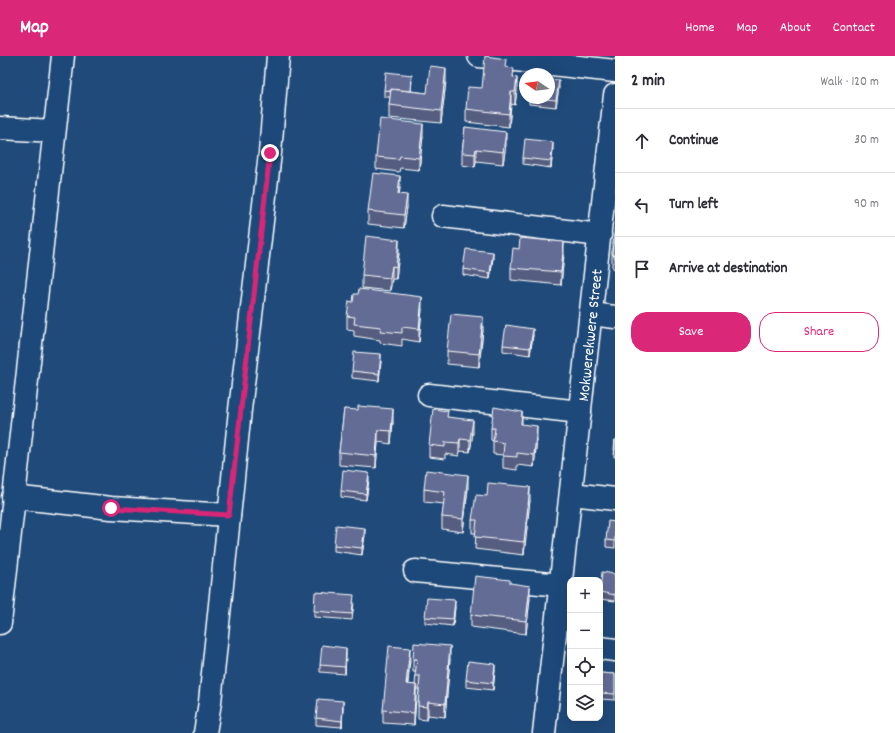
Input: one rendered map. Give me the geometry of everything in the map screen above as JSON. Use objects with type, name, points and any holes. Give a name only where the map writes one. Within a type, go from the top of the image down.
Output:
[{"type":"street","points":[[0,623],[63,56]]},
{"type":"street","points":[[205,733],[210,702],[229,515],[270,153],[278,56]]},
{"type":"street","points":[[479,56],[615,71]]},
{"type":"street","name":"Mokwerekwere Street","points":[[544,733],[562,644],[561,585],[614,106]]},
{"type":"street","points":[[0,128],[54,131]]},
{"type":"street","points":[[442,216],[600,235]]},
{"type":"street","points":[[591,314],[615,317]]},
{"type":"street","name":"Mokwerekwere Street","points":[[430,395],[580,412]]},
{"type":"street","points":[[572,494],[615,499]]},
{"type":"street","points":[[13,497],[111,508],[229,515]]},
{"type":"street","points":[[415,571],[561,585]]},
{"type":"street","points":[[603,648],[615,650]]},
{"type":"building","points":[[485,56],[506,59],[505,67],[514,68],[513,77],[517,78],[515,92],[511,92],[509,114],[466,109],[468,87],[482,88]]},
{"type":"building","points":[[430,66],[446,68],[441,111],[389,105],[391,89],[427,93]]},
{"type":"building","points":[[386,72],[412,75],[411,91],[391,89],[391,91],[384,90]]},
{"type":"building","points":[[555,80],[559,80],[555,100]]},
{"type":"building","points":[[380,119],[423,124],[419,158],[400,156],[399,159],[376,157]]},
{"type":"building","points":[[465,127],[506,132],[503,152],[476,149],[475,154],[462,153]]},
{"type":"building","points":[[525,139],[553,142],[551,161],[523,158]]},
{"type":"building","points":[[373,173],[400,176],[398,194],[407,195],[404,215],[368,211]]},
{"type":"building","points":[[615,228],[615,258],[612,253]]},
{"type":"building","points":[[366,236],[399,240],[396,267],[392,266],[390,278],[362,275]]},
{"type":"building","points":[[520,238],[564,242],[561,272],[511,268],[513,248],[519,249]]},
{"type":"building","points":[[466,249],[493,252],[490,273],[463,269]]},
{"type":"building","points":[[359,289],[422,297],[419,329],[402,327],[402,333],[380,331],[381,327],[354,324],[355,317],[347,316],[349,301],[353,302],[354,294],[358,294]]},
{"type":"building","points":[[451,314],[483,317],[479,354],[447,351]]},
{"type":"building","points":[[506,325],[533,329],[530,348],[503,345]]},
{"type":"building","points":[[354,352],[381,354],[379,374],[352,371]]},
{"type":"building","points":[[358,406],[393,409],[391,431],[378,430],[376,456],[339,452],[344,409],[358,410]]},
{"type":"building","points":[[494,407],[522,412],[521,424],[537,426],[534,455],[517,453],[517,457],[503,456],[504,443],[493,441],[495,428],[491,428]]},
{"type":"building","points":[[433,409],[448,411],[447,417],[473,420],[470,440],[460,439],[459,443],[445,442],[445,447],[429,445]]},
{"type":"building","points":[[343,470],[369,473],[366,494],[341,491]]},
{"type":"building","points":[[426,470],[468,475],[463,519],[442,517],[445,492],[424,489]]},
{"type":"building","points":[[488,483],[530,487],[524,542],[475,537],[477,520],[472,520],[476,495],[487,496]]},
{"type":"building","points":[[608,521],[615,522],[615,541],[606,540]]},
{"type":"building","points":[[336,525],[365,528],[362,548],[334,545]]},
{"type":"building","points":[[602,572],[615,574],[615,595],[603,593],[603,577],[602,577]]},
{"type":"building","points":[[475,576],[510,580],[510,583],[530,586],[526,621],[471,615]]},
{"type":"building","points":[[315,592],[354,595],[352,614],[314,611]]},
{"type":"building","points":[[427,598],[455,600],[453,619],[425,617]]},
{"type":"building","points":[[414,643],[450,646],[445,704],[428,702],[427,707],[418,706],[420,676],[415,676],[417,659],[413,659]]},
{"type":"building","points":[[322,645],[346,648],[345,667],[320,665]]},
{"type":"building","points":[[389,646],[410,648],[406,684],[416,685],[414,713],[383,710]]},
{"type":"building","points":[[468,661],[495,664],[493,683],[466,680]]},
{"type":"building","points":[[603,673],[615,674],[615,694],[603,693]]},
{"type":"building","points":[[318,699],[343,701],[342,721],[316,718]]},
{"type":"route","points":[[111,508],[229,515],[270,153]]}]
